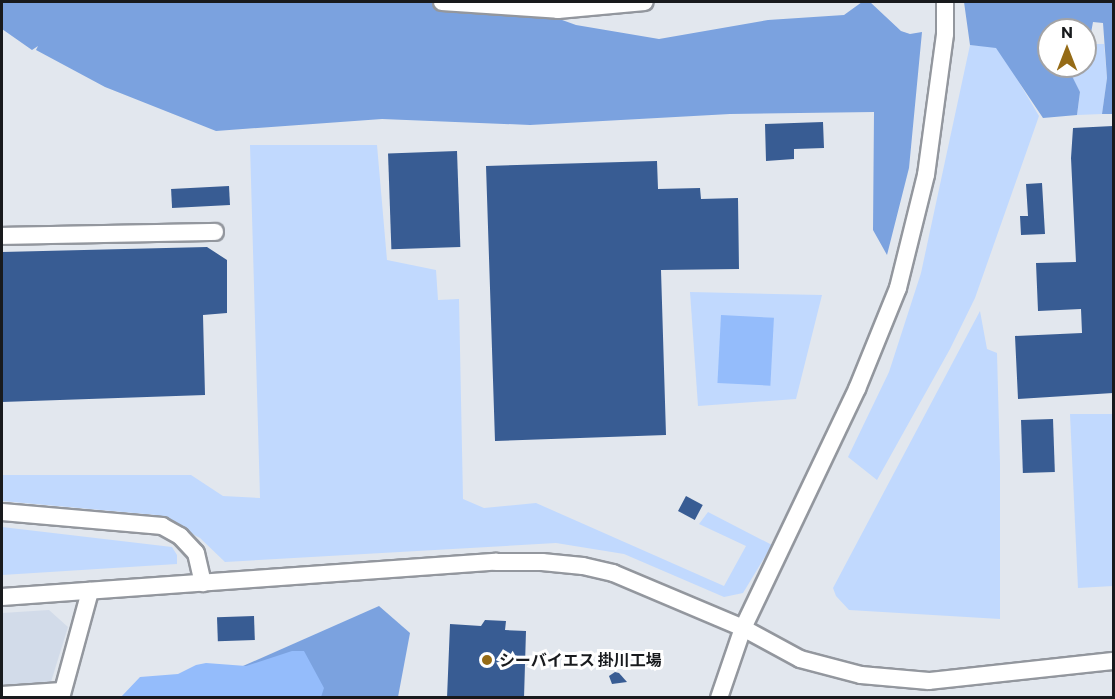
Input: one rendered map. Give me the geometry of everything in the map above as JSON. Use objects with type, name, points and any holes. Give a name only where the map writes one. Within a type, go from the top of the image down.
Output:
[{"type":"street","points":[[442,2],[558,10],[645,2]]},
{"type":"street","points":[[719,698],[743,628],[857,389],[898,288],[926,175],[945,34],[945,2]]},
{"type":"street","points":[[2,236],[215,232]]},
{"type":"street","points":[[2,512],[162,526],[180,536],[196,553],[203,583]]},
{"type":"street","points":[[2,597],[496,562],[542,562],[583,566],[613,573],[743,628],[800,658],[861,675],[929,681],[1113,661]]},
{"type":"street","points":[[2,695],[62,694],[90,591]]},
{"type":"shaded area","points":[[2,2],[442,2],[540,12],[576,25],[659,39],[768,20],[844,15],[862,2],[870,2],[901,31],[910,34],[922,32],[909,168],[887,255],[873,230],[874,112],[730,114],[530,125],[382,119],[216,131],[105,87],[36,50],[38,46],[32,50],[2,29]]},
{"type":"shaded area","points":[[964,2],[1113,2],[1113,114],[1102,114],[1107,78],[1103,23],[1097,22],[1097,18],[1037,18],[1037,78],[1073,78],[1080,92],[1077,115],[1043,118],[996,48],[970,45]]},
{"type":"shaded area","points":[[1097,44],[1104,44],[1107,78],[1102,114],[1077,115],[1080,92],[1073,78],[1097,78]]},
{"type":"shaded area","points":[[970,45],[998,47],[1039,116],[975,298],[950,349],[877,480],[848,457],[889,372],[921,273]]},
{"type":"shaded area","points":[[250,145],[377,145],[387,260],[436,270],[438,300],[459,299],[463,499],[484,508],[536,503],[724,586],[746,546],[699,524],[708,512],[772,545],[743,593],[724,597],[624,554],[556,543],[225,562],[200,538],[156,515],[2,501],[2,475],[191,475],[223,496],[260,498]]},
{"type":"shaded area","points":[[690,292],[822,295],[796,399],[698,406]]},
{"type":"shaded area","points":[[980,311],[987,349],[997,353],[1000,619],[849,610],[836,596],[833,588]]},
{"type":"shaded area","points":[[721,315],[774,318],[770,386],[717,383]]},
{"type":"shaded area","points":[[1070,414],[1113,414],[1113,586],[1078,588]]},
{"type":"shaded area","points":[[2,527],[172,547],[177,555],[177,564],[2,575]]},
{"type":"shaded area","points":[[379,606],[410,633],[398,697],[198,698],[209,681]]},
{"type":"shaded area","points":[[49,610],[68,627],[50,685],[2,688],[2,613]]},
{"type":"shaded area","points":[[292,651],[304,651],[324,688],[321,697],[121,697],[140,677],[178,674],[206,663],[246,666]]},
{"type":"building","points":[[823,122],[824,148],[794,149],[794,159],[766,161],[765,124]]},
{"type":"building","points":[[1113,126],[1113,393],[1018,399],[1015,336],[1082,333],[1081,309],[1038,311],[1036,263],[1076,262],[1071,158],[1073,128]]},
{"type":"building","points":[[457,151],[460,247],[391,249],[388,153]]},
{"type":"building","points":[[657,161],[658,189],[700,188],[701,199],[738,198],[739,269],[661,270],[666,435],[495,441],[486,166]]},
{"type":"building","points":[[1042,183],[1045,234],[1021,235],[1020,216],[1028,216],[1026,184]]},
{"type":"building","points":[[229,186],[230,205],[172,208],[171,189]]},
{"type":"building","points":[[207,247],[227,260],[227,313],[203,315],[205,395],[2,402],[2,252]]},
{"type":"building","points":[[1053,419],[1055,472],[1023,473],[1021,420]]},
{"type":"building","points":[[686,496],[703,505],[695,520],[678,511]]},
{"type":"building","points":[[254,616],[255,640],[218,641],[217,617]]},
{"type":"building","name":"シーバイエス 掛川工場","points":[[485,620],[506,621],[505,630],[526,631],[524,698],[447,698],[450,624],[481,626]]},
{"type":"building","points":[[615,672],[627,682],[612,684],[609,676]]},
{"type":"place","name":"シーバイエス 掛川工場","points":[[487,660]]}]
